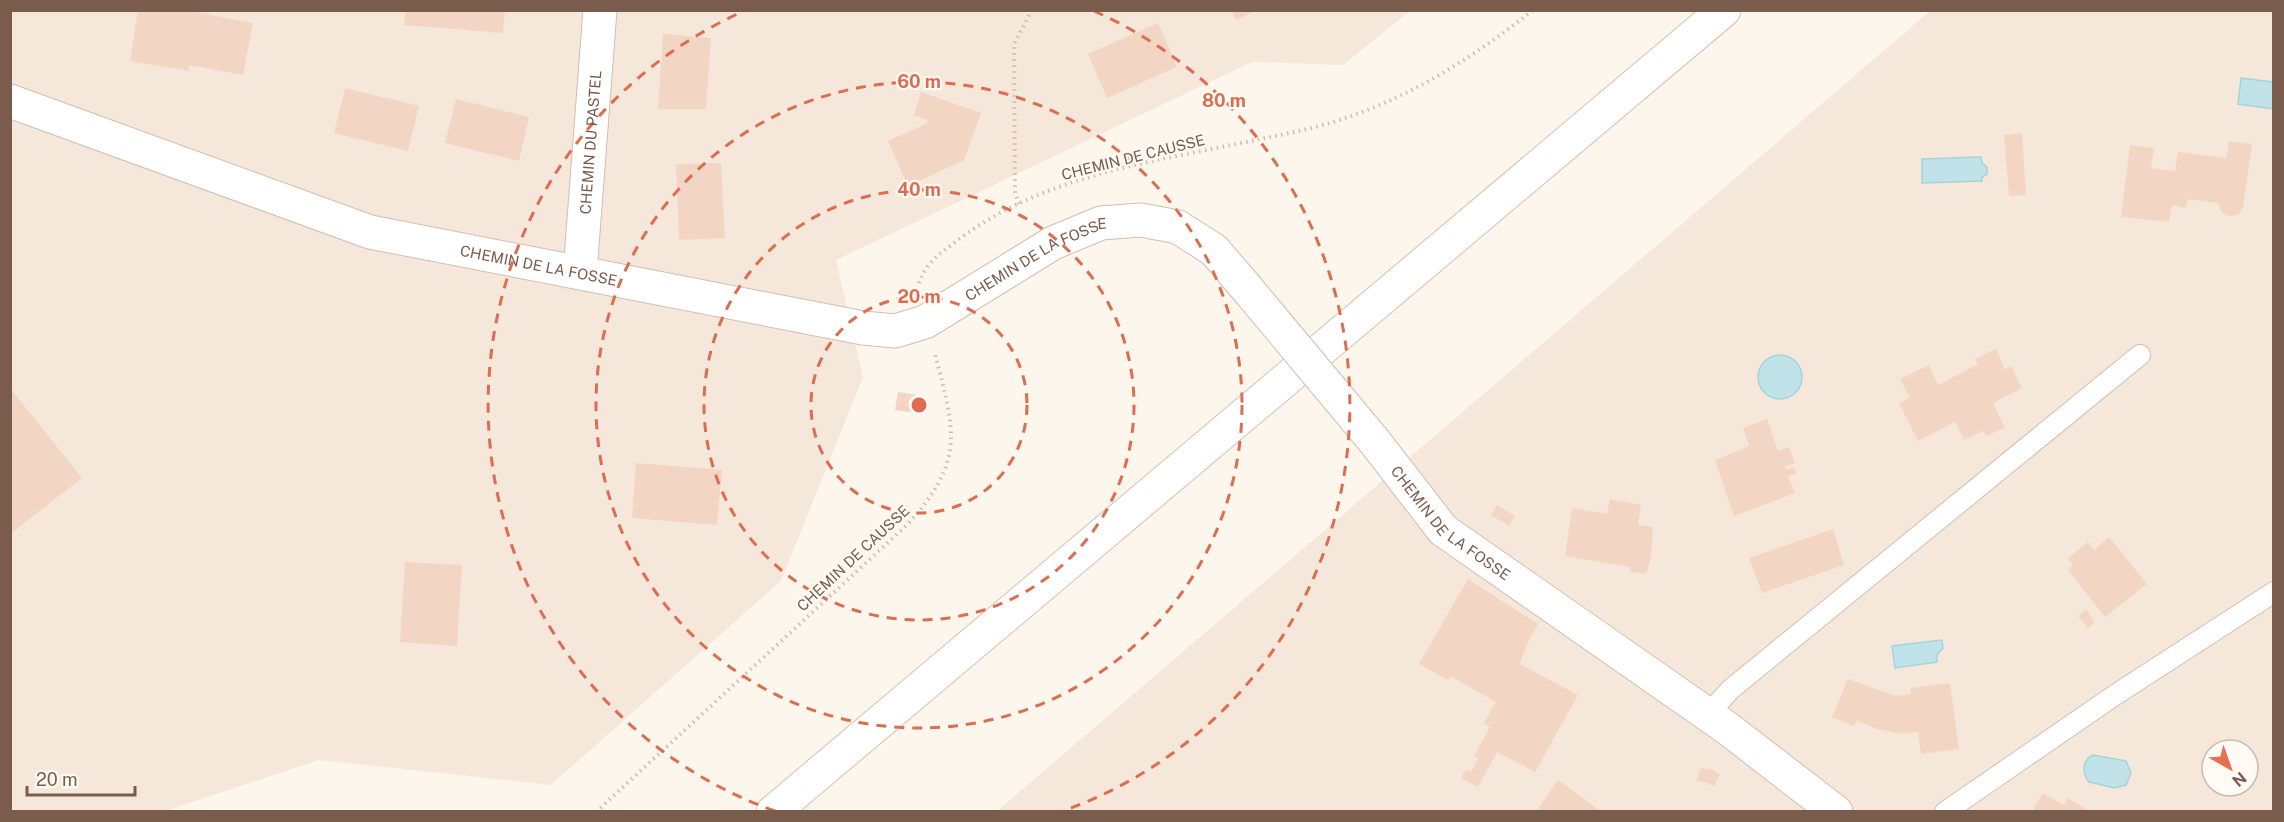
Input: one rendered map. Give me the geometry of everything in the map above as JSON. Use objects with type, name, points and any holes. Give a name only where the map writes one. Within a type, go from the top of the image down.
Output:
[{"type":"street","name":"CHEMIN DU PASTEL","points":[[580,272],[600,10]]},
{"type":"street","points":[[773,812],[1724,10]]},
{"type":"street","name":"CHEMIN DE LA FOSSE","points":[[10,101],[370,232],[863,328],[895,331],[925,322],[1053,243],[1101,223],[1141,220],[1178,227],[1214,250],[1376,442],[1443,530],[1708,714],[1836,812]]},
{"type":"lane","points":[[1708,714],[1731,689],[2140,355]]},
{"type":"lane","points":[[1945,812],[2115,695],[2274,592]]},
{"type":"path","points":[[1020,204],[1015,193],[1014,44],[1032,10]]},
{"type":"path","name":"CHEMIN DE CAUSSE","points":[[596,812],[907,525],[937,488],[951,451],[952,433],[934,347],[918,303],[917,290],[920,278],[937,256],[961,237],[1020,204],[1088,177],[1299,131],[1356,115],[1411,91],[1452,68],[1491,44],[1533,10]]},
{"type":"shaded area","points":[[10,11],[1410,11],[1343,65],[1252,62],[836,260],[863,377],[781,581],[551,785],[319,760],[162,812],[11,811]]},
{"type":"shaded area","points":[[1930,11],[2273,11],[2273,811],[996,812]]},
{"type":"water","points":[[2241,78],[2273,82],[2273,109],[2238,104]]},
{"type":"water","points":[[1981,157],[1982,163],[1987,167],[1987,174],[1982,177],[1982,181],[1922,183],[1922,159]]},
{"type":"water","points":[[1780,355],[1796,361],[1802,377],[1796,393],[1780,399],[1764,393],[1758,377],[1764,361]]},
{"type":"water","points":[[1942,640],[1943,648],[1937,655],[1937,662],[1895,668],[1892,646]]},
{"type":"water","points":[[2093,755],[2126,761],[2131,773],[2126,785],[2115,788],[2089,782],[2084,767],[2089,757]]},
{"type":"building","points":[[138,10],[185,10],[253,23],[243,75],[189,65],[189,71],[130,61]]},
{"type":"building","points":[[406,10],[505,10],[503,33],[404,25]]},
{"type":"building","points":[[1231,10],[1257,10],[1236,20]]},
{"type":"building","points":[[1158,23],[1177,67],[1107,98],[1088,54]]},
{"type":"building","points":[[663,34],[711,38],[706,109],[658,109]]},
{"type":"building","points":[[345,88],[419,106],[408,151],[334,133]]},
{"type":"building","points":[[921,92],[981,113],[964,160],[908,186],[888,141],[926,124],[928,120],[914,115]]},
{"type":"building","points":[[456,99],[529,117],[519,161],[445,143]]},
{"type":"building","points":[[2022,133],[2026,195],[2009,196],[2004,135]]},
{"type":"building","points":[[2229,141],[2252,144],[2243,207],[2238,215],[2224,214],[2218,203],[2188,199],[2186,208],[2172,205],[2169,222],[2121,217],[2130,145],[2154,148],[2151,168],[2175,171],[2178,152],[2226,158]]},
{"type":"building","points":[[721,163],[725,238],[679,240],[676,164]]},
{"type":"building","points":[[1996,349],[2005,370],[2011,366],[2022,388],[1993,403],[2005,428],[1986,436],[1984,431],[1964,440],[1955,422],[1918,441],[1899,403],[1910,398],[1900,379],[1929,365],[1938,385],[1978,364],[1975,359]]},
{"type":"building","points":[[10,388],[82,478],[10,534]]},
{"type":"building","points":[[898,392],[918,395],[915,413],[895,410]]},
{"type":"building","points":[[1767,419],[1778,451],[1789,447],[1795,463],[1785,466],[1786,470],[1794,467],[1796,474],[1788,476],[1795,493],[1734,516],[1715,460],[1749,446],[1743,428]]},
{"type":"building","points":[[636,463],[722,470],[717,525],[632,518]]},
{"type":"building","points":[[1610,499],[1641,505],[1638,525],[1653,527],[1651,558],[1646,574],[1630,572],[1631,567],[1565,556],[1572,508],[1607,514]]},
{"type":"building","points":[[1497,505],[1515,516],[1509,526],[1491,515]]},
{"type":"building","points":[[1833,529],[1844,565],[1762,593],[1749,558]]},
{"type":"building","points":[[2109,537],[2147,584],[2105,617],[2068,570],[2073,565],[2068,558],[2088,542],[2094,550]]},
{"type":"building","points":[[405,562],[462,565],[457,646],[400,642]]},
{"type":"building","points":[[1468,579],[1538,624],[1520,664],[1578,695],[1535,772],[1497,752],[1478,787],[1461,778],[1466,769],[1471,772],[1478,759],[1474,756],[1490,727],[1484,723],[1496,702],[1450,676],[1448,680],[1419,664]]},
{"type":"building","points":[[2086,609],[2095,622],[2088,628],[2078,616]]},
{"type":"building","points":[[1848,679],[1896,696],[1911,694],[1910,688],[1950,683],[1959,749],[1921,754],[1918,732],[1902,734],[1877,729],[1856,720],[1854,726],[1832,717]]},
{"type":"building","points":[[1701,768],[1713,770],[1720,775],[1714,786],[1696,781]]},
{"type":"building","points":[[1558,780],[1602,812],[1536,812]]},
{"type":"building","points":[[2043,793],[2064,805],[2068,798],[2091,812],[2032,812]]}]
